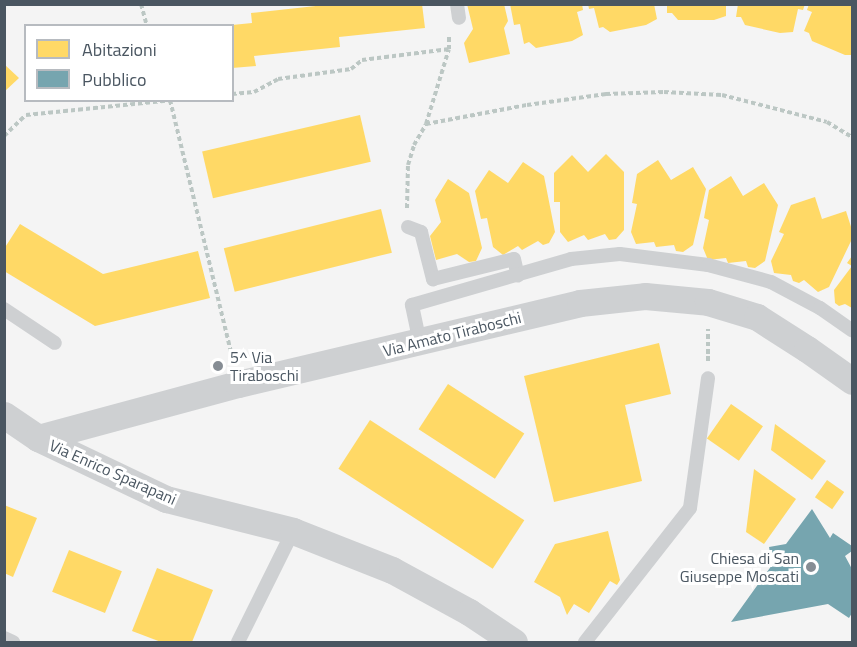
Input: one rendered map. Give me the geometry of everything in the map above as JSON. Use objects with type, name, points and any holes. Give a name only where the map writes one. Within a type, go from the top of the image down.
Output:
[{"type":"street","name":"Via Amato Tiraboschi","points":[[38,438],[238,384],[420,343],[580,303],[645,296],[708,302],[757,317],[852,381]]},
{"type":"street","name":"Via Enrico Sparapani","points":[[4,415],[38,438],[166,500],[293,531],[392,570],[469,612],[514,642]]},
{"type":"lane","points":[[408,227],[421,232],[433,279],[514,260],[518,276]]},
{"type":"lane","points":[[420,343],[412,305],[571,260],[620,254],[708,265],[771,282],[820,308],[852,330]]},
{"type":"lane","points":[[4,309],[56,343]]},
{"type":"lane","points":[[585,642],[690,508],[708,378]]},
{"type":"lane","points":[[238,642],[293,531]]},
{"type":"lane","points":[[4,638],[13,642]]},
{"type":"path","points":[[141,4],[146,24]]},
{"type":"path","points":[[408,227],[406,187],[408,165],[414,145],[426,124],[449,49],[449,28],[458,11]]},
{"type":"path","points":[[234,94],[254,92],[279,79],[351,69],[362,60],[449,49]]},
{"type":"path","points":[[426,124],[606,94],[664,92],[722,95],[827,122],[852,137]]},
{"type":"path","points":[[4,136],[26,115],[161,102]]},
{"type":"path","points":[[171,102],[238,384]]},
{"type":"path","points":[[708,302],[708,378]]},
{"type":"building: Abitazioni","points":[[334,4],[422,4],[425,28],[339,37],[340,47],[254,56],[256,66],[234,68],[234,25],[252,23],[251,13]]},
{"type":"building: Abitazioni","points":[[467,4],[504,4],[508,21],[504,28],[510,54],[469,63],[464,43],[473,29]]},
{"type":"building: Abitazioni","points":[[510,4],[582,4],[583,10],[577,12],[583,35],[572,41],[536,48],[529,42],[524,44],[520,24],[514,25]]},
{"type":"building: Abitazioni","points":[[588,4],[654,4],[657,19],[646,25],[610,32],[603,27],[599,28],[594,8],[589,9]]},
{"type":"building: Abitazioni","points":[[667,4],[726,4],[726,16],[714,20],[678,20],[672,13],[667,13]]},
{"type":"building: Abitazioni","points":[[738,4],[805,4],[803,10],[798,9],[793,32],[780,33],[745,25],[741,17],[736,17]]},
{"type":"building: Abitazioni","points":[[809,4],[852,4],[852,55],[845,55],[812,41],[809,33],[804,31],[812,12],[807,10]]},
{"type":"building: Abitazioni","points":[[4,64],[19,78],[4,92]]},
{"type":"building: Abitazioni","points":[[360,115],[371,162],[213,198],[202,151]]},
{"type":"building: Abitazioni","points":[[606,154],[624,172],[624,230],[616,239],[609,240],[605,234],[588,240],[584,235],[568,242],[560,232],[560,202],[554,202],[554,173],[572,155],[588,172]]},
{"type":"building: Abitazioni","points":[[658,160],[671,180],[693,167],[706,189],[693,245],[683,252],[676,251],[674,245],[656,247],[654,242],[636,244],[631,232],[637,204],[632,203],[637,174]]},
{"type":"building: Abitazioni","points":[[523,162],[544,176],[555,232],[549,243],[543,245],[538,241],[522,250],[518,246],[503,255],[493,247],[487,218],[481,219],[475,191],[489,170],[508,183]]},
{"type":"building: Abitazioni","points":[[731,176],[743,196],[764,183],[778,205],[765,261],[755,268],[748,267],[746,261],[728,263],[726,258],[708,260],[703,248],[709,220],[704,218],[709,190]]},
{"type":"building: Abitazioni","points":[[448,179],[469,193],[482,248],[476,261],[469,262],[457,254],[436,260],[430,236],[441,222],[435,200]]},
{"type":"building: Abitazioni","points":[[815,197],[822,219],[846,211],[852,230],[852,239],[829,287],[818,292],[804,280],[799,283],[793,281],[791,275],[774,273],[771,261],[784,234],[779,232],[791,205]]},
{"type":"building: Abitazioni","points":[[381,209],[392,253],[235,292],[224,248]]},
{"type":"building: Abitazioni","points":[[20,224],[103,274],[198,251],[210,298],[95,326],[4,271],[4,249]]},
{"type":"building: Abitazioni","points":[[852,256],[852,266],[847,263]]},
{"type":"building: Abitazioni","points":[[852,266],[852,308],[845,304],[839,306],[835,303],[834,290]]},
{"type":"building: Abitazioni","points":[[659,343],[671,394],[625,405],[642,481],[554,502],[524,376]]},
{"type":"building: Abitazioni","points":[[448,384],[524,434],[495,479],[419,429]]},
{"type":"building: Abitazioni","points":[[731,404],[763,426],[739,461],[707,438]]},
{"type":"building: Abitazioni","points":[[370,420],[524,520],[493,569],[338,469]]},
{"type":"building: Abitazioni","points":[[775,424],[826,461],[812,480],[771,450]]},
{"type":"building: Abitazioni","points":[[754,469],[796,499],[764,544],[746,532]]},
{"type":"building: Abitazioni","points":[[827,480],[844,492],[832,509],[815,497]]},
{"type":"building: Abitazioni","points":[[4,505],[37,518],[13,577],[4,573]]},
{"type":"building: Abitazioni","points":[[608,531],[620,580],[617,585],[610,581],[589,613],[574,604],[567,615],[560,597],[534,582],[555,544]]},
{"type":"building: Abitazioni","points":[[69,550],[122,571],[105,613],[52,592]]},
{"type":"building: Abitazioni","points":[[157,568],[213,590],[192,642],[161,642],[132,631]]},
{"type":"building: Pubblico","name":"Chiesa di San Giuseppe Moscati","points":[[812,509],[830,538],[833,533],[852,546],[852,551],[845,556],[852,569],[852,613],[849,618],[828,604],[731,622],[772,565],[769,547],[786,544]]},
{"type":"place","name":"5^ Via Tiraboschi","points":[[218,366]]},
{"type":"place","name":"Chiesa di San Giuseppe Moscati","points":[[811,567]]}]
